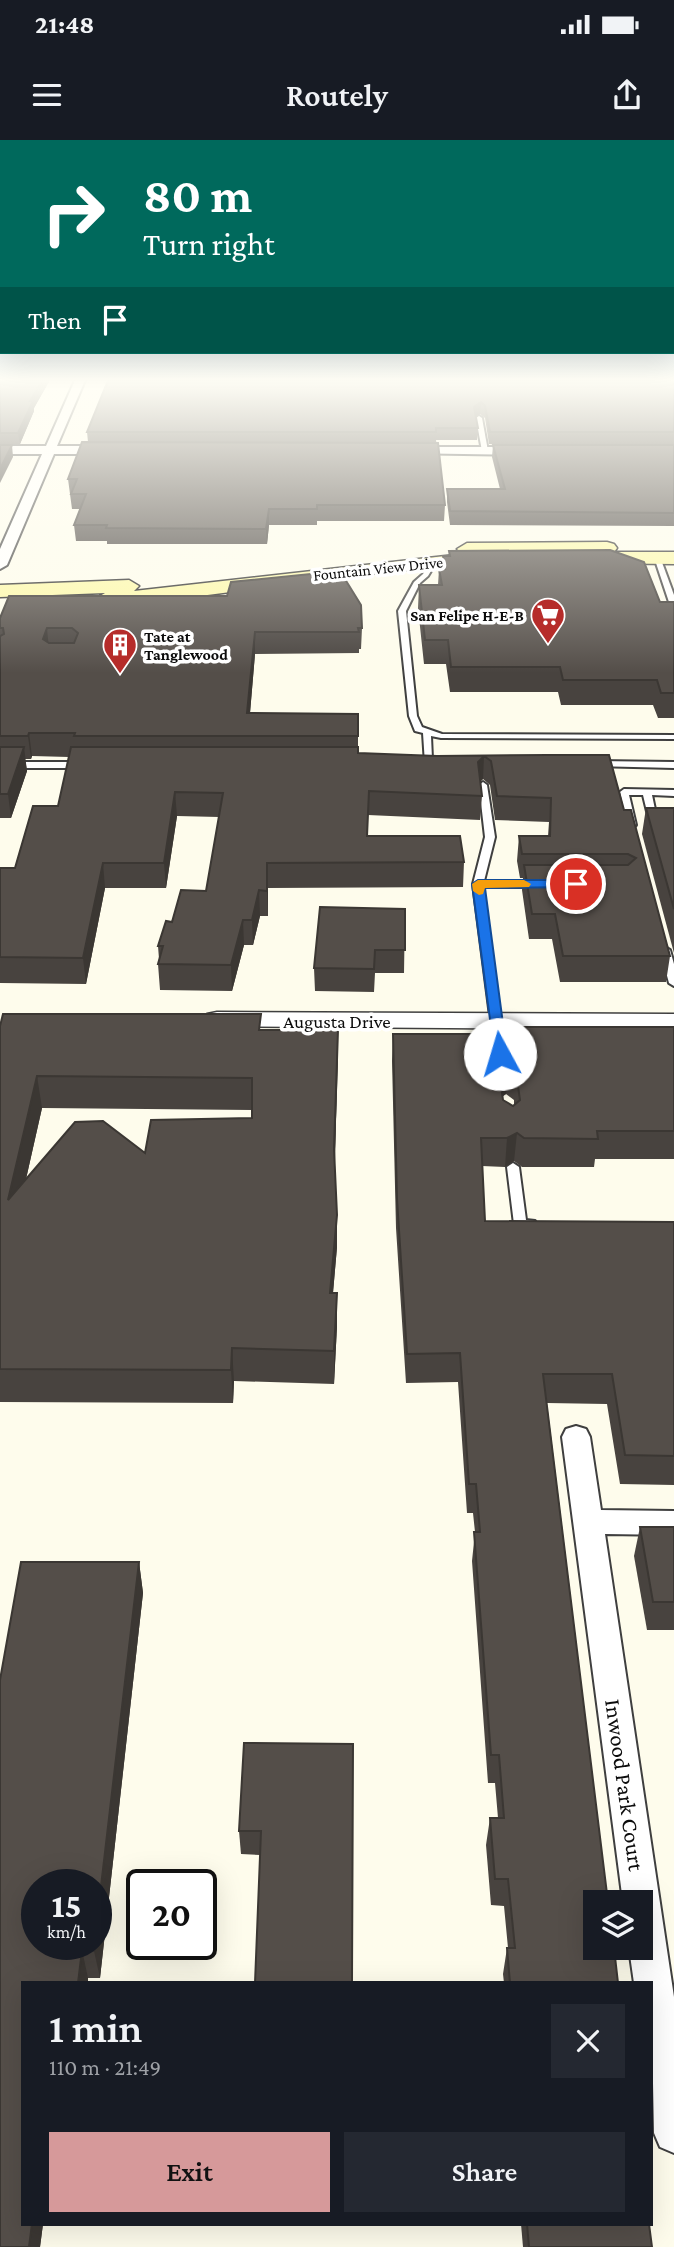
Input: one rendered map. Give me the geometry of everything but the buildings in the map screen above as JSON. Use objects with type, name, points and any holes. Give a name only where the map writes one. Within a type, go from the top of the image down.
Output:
[{"type":"main road","name":"Fountain View Drive","points":[[0,591],[107,589],[281,574],[432,556],[498,558],[668,554]]},
{"type":"main road","name":"Fountain View Drive","points":[[0,603],[161,595],[281,574]]},
{"type":"street","points":[[0,565],[39,476]]},
{"type":"street","name":"Augusta Drive","points":[[196,1020],[674,1022]]},
{"type":"street","name":"Inwood Park Court","points":[[576,1437],[653,1981]]},
{"type":"street","points":[[588,1522],[674,1523]]},
{"type":"street","name":"Inwood Park Court","points":[[653,1984],[674,2133]]},
{"type":"lane","points":[[668,554],[674,604]]},
{"type":"lane","points":[[432,556],[426,575],[418,582],[402,611],[413,716],[418,729],[427,734],[674,737]]},
{"type":"lane","points":[[427,734],[428,762],[455,762]]},
{"type":"lane","points":[[578,764],[674,765]]},
{"type":"lane","points":[[0,765],[92,765]]},
{"type":"lane","points":[[483,785],[490,837],[478,884],[500,1054]]},
{"type":"lane","points":[[635,837],[624,792],[674,793]]},
{"type":"lane","points":[[647,793],[653,821],[674,821]]},
{"type":"lane","points":[[478,884],[545,884]]},
{"type":"lane","points":[[663,943],[674,983]]},
{"type":"lane","points":[[513,1167],[520,1224],[545,1225]]},
{"type":"slow traffic","points":[[479,891],[478,884],[524,884]]},
{"type":"place","name":"San Felipe H-E-B","points":[[548,645]]},
{"type":"place","name":"Tate at Tanglewood","points":[[120,675]]},
{"type":"route","points":[[500,1054],[478,884],[576,884]]}]
